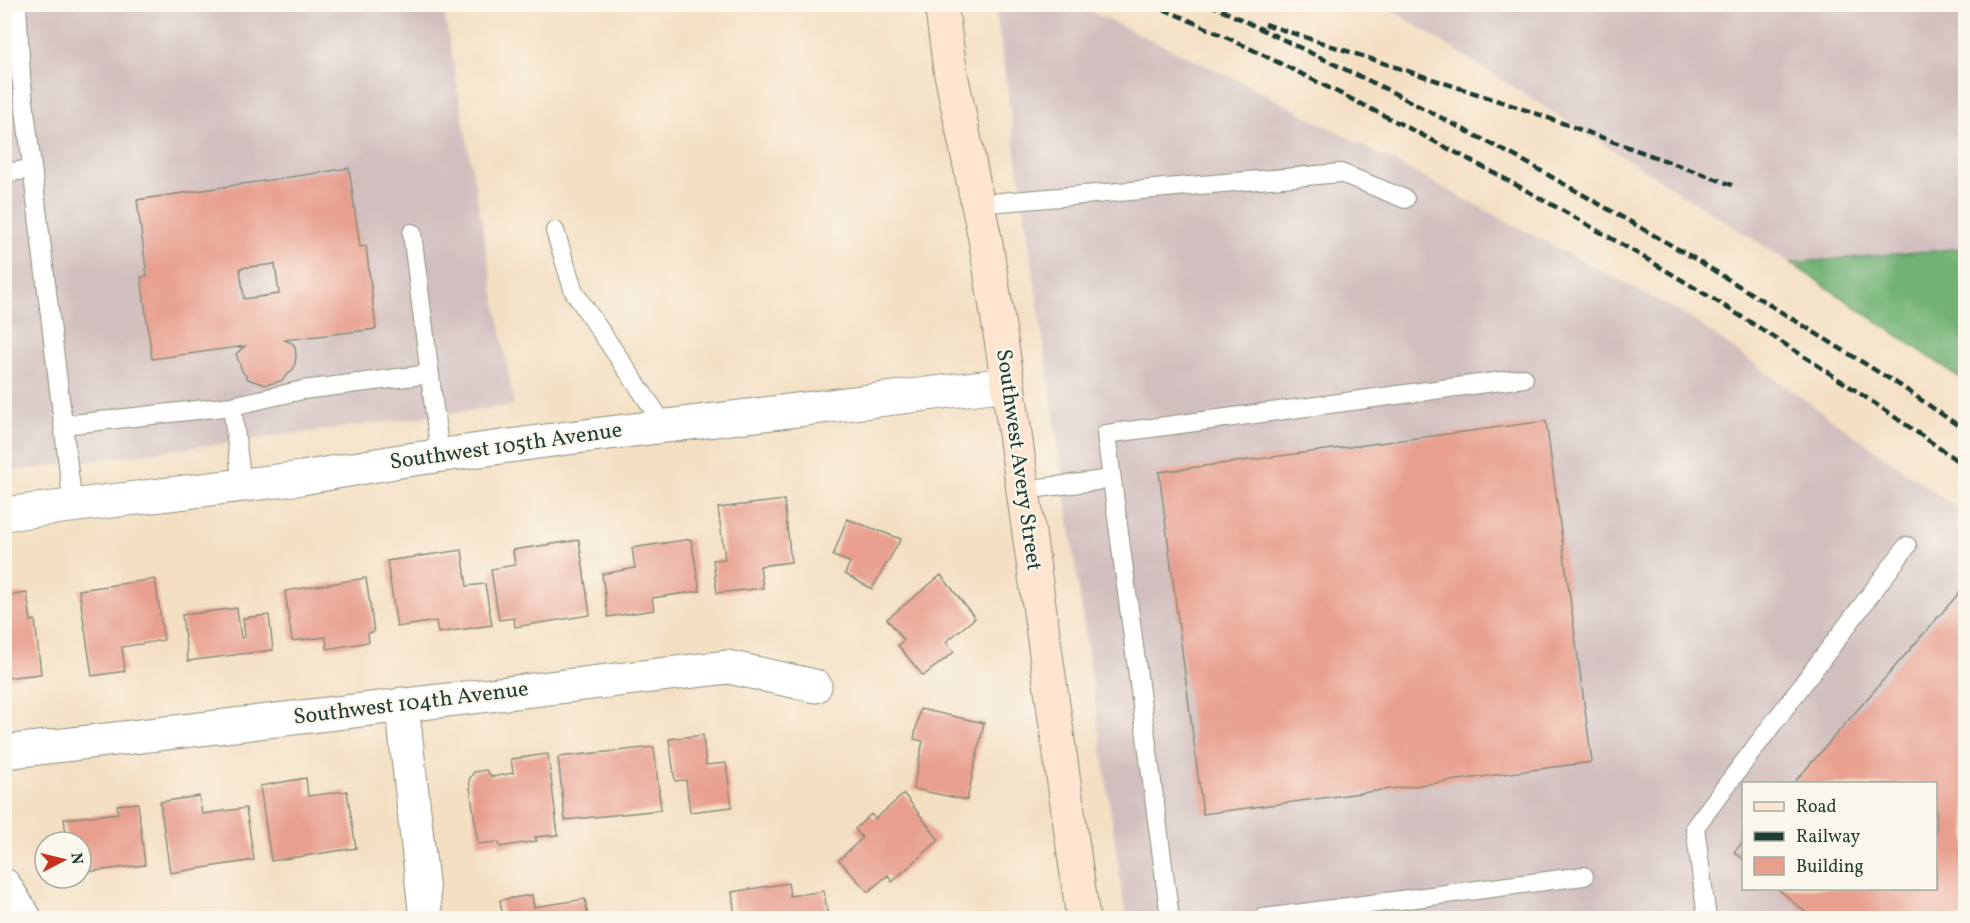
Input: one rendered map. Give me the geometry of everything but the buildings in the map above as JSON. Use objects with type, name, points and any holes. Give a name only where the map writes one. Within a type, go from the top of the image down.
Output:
[{"type":"main road","name":"Southwest Avery Street","points":[[942,4],[950,69],[978,204],[1008,384],[1083,918]]},
{"type":"street","name":"Southwest 105th Avenue","points":[[4,514],[302,478],[440,455],[1008,384]]},
{"type":"street","name":"Southwest 104th Avenue","points":[[4,752],[728,667],[815,686]]},
{"type":"street","points":[[402,704],[426,918]]},
{"type":"street","points":[[4,885],[25,918]]},
{"type":"lane","points":[[17,4],[11,25],[21,76],[74,506]]},
{"type":"lane","points":[[4,173],[32,169]]},
{"type":"lane","points":[[978,204],[1341,173],[1405,199]]},
{"type":"lane","points":[[555,231],[574,292],[665,426]]},
{"type":"lane","points":[[412,233],[440,455]]},
{"type":"lane","points":[[64,425],[232,406],[303,390],[430,374]]},
{"type":"lane","points":[[1170,918],[1106,434],[1524,378]]},
{"type":"lane","points":[[232,406],[242,485]]},
{"type":"lane","points":[[1023,490],[1112,478]]},
{"type":"lane","points":[[1707,918],[1695,827],[1907,546]]},
{"type":"lane","points":[[1263,918],[1584,876]]},
{"type":"shaded area","points":[[4,5],[443,5],[514,405],[5,472]]},
{"type":"shaded area","points":[[995,5],[1076,5],[1242,82],[1687,316],[1965,514],[1965,918],[1126,918]]},
{"type":"shaded area","points":[[1384,5],[1965,5],[1965,248],[1791,263]]},
{"type":"green space","points":[[1965,248],[1965,381],[1791,263]]},
{"type":"railway","points":[[1151,4],[1236,42],[1377,112],[1604,234],[1824,369],[1966,467]]},
{"type":"railway","points":[[1209,4],[1388,90],[1522,160],[1692,257],[1901,386],[1966,431]]},
{"type":"railway","points":[[1265,24],[1532,112],[1732,185]]}]
